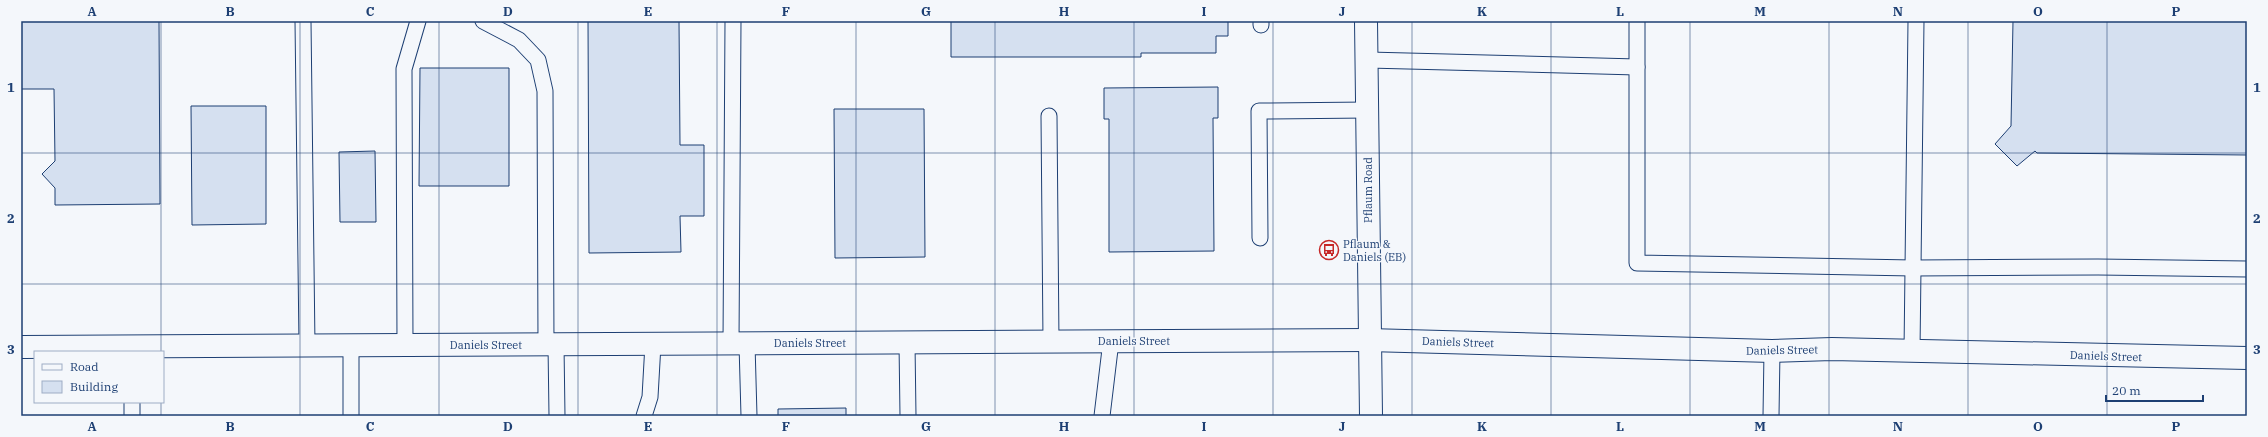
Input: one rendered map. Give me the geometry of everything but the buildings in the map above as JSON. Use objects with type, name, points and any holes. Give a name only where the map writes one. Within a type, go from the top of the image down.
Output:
[{"type":"street","name":"Pflaum Road","points":[[1366,21],[1368,60],[1368,340],[1370,416]]},
{"type":"street","name":"Pflaum Road","points":[[1368,60],[1371,21]]},
{"type":"street","name":"Daniels Street","points":[[21,347],[133,349],[307,345],[1368,340],[1772,351],[1832,349],[2247,358]]},
{"type":"lane","points":[[303,21],[307,345]]},
{"type":"lane","points":[[405,345],[404,69],[418,21]]},
{"type":"lane","points":[[483,21],[519,40],[538,60],[545,91],[551,345],[557,416]]},
{"type":"lane","points":[[733,21],[739,344],[748,416]]},
{"type":"lane","points":[[1637,21],[1637,263],[1913,268],[2098,266],[2247,269]]},
{"type":"lane","points":[[1912,351],[1916,21]]},
{"type":"lane","points":[[1368,60],[1637,67]]},
{"type":"lane","points":[[1260,238],[1259,112],[1368,110]]},
{"type":"lane","points":[[1049,116],[1051,342]]},
{"type":"lane","points":[[1102,416],[1111,342]]},
{"type":"lane","points":[[907,343],[908,416]]},
{"type":"lane","points":[[644,416],[650,397],[653,344]]},
{"type":"lane","points":[[351,345],[351,416]]},
{"type":"lane","points":[[1771,416],[1772,351]]},
{"type":"lane","points":[[132,403],[132,416]]},
{"type":"place","name":"Pflaum & Daniels (EB)","points":[[1329,250]]}]
